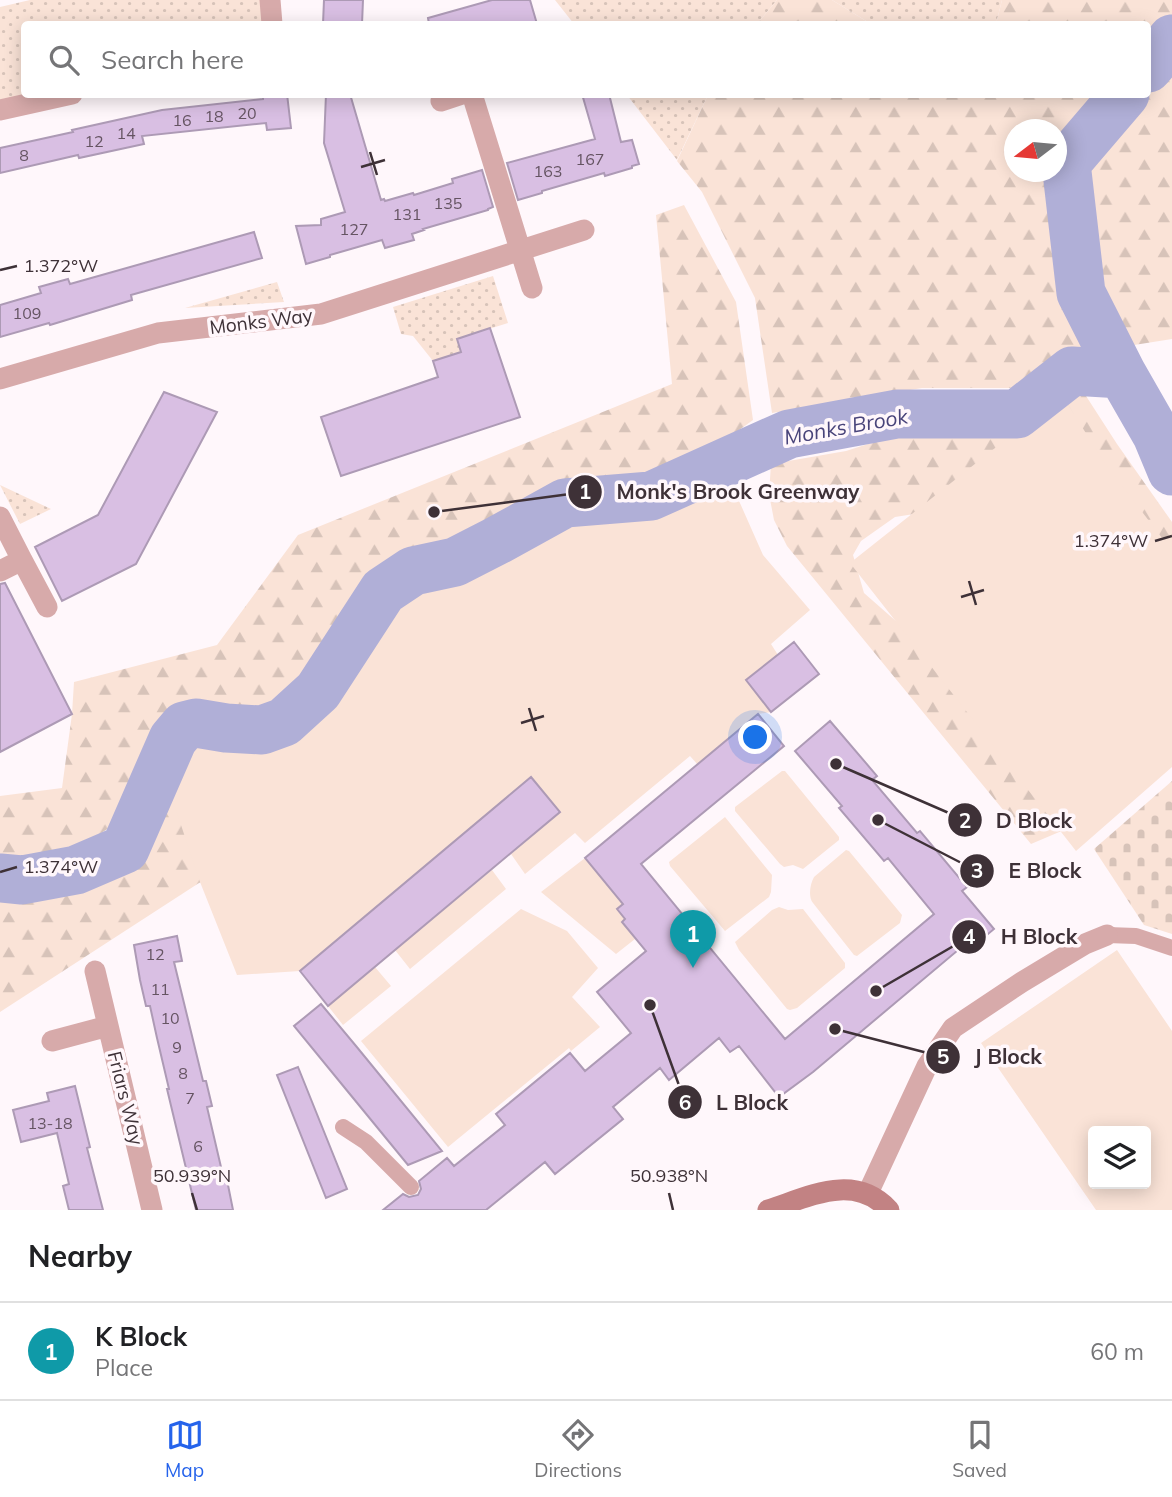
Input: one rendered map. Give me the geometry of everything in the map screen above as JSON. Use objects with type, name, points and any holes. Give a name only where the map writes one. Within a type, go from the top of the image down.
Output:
[{"type":"street","points":[[270,0],[272,21]]},
{"type":"street","points":[[0,110],[54,98]]},
{"type":"street","points":[[441,101],[450,98]]},
{"type":"street","points":[[473,98],[532,288]]},
{"type":"street","name":"Monks Way","points":[[0,379],[158,333],[321,314],[584,230]]},
{"type":"street","points":[[0,517],[47,607]]},
{"type":"street","points":[[0,570],[22,560]]},
{"type":"street","points":[[868,1194],[927,1066],[954,1028],[1022,982],[1085,944],[1107,935]]},
{"type":"street","name":"Friars Way","points":[[95,971],[152,1210]]},
{"type":"street","name":"Friars Way","points":[[52,1041],[108,1026]]},
{"type":"street","points":[[768,1210],[840,1189],[868,1194],[889,1210]]},
{"type":"lane","points":[[1107,935],[1136,936],[1172,948]]},
{"type":"lane","points":[[343,1127],[366,1142],[411,1187]]},
{"type":"green space","points":[[30,0],[262,0],[264,21],[21,21],[21,95],[0,103],[0,7]]},
{"type":"green space","points":[[555,0],[777,0],[760,21],[572,21]]},
{"type":"green space","points":[[777,0],[832,0],[866,21],[760,21]]},
{"type":"green space","points":[[832,0],[1002,0],[997,21],[866,21]]},
{"type":"green space","points":[[1002,0],[1172,0],[1172,339],[1052,358],[1015,388],[922,388],[772,413],[755,298],[702,192],[677,161],[707,98],[1151,98],[1151,21],[997,21]]},
{"type":"green space","points":[[629,98],[707,98],[677,160]]},
{"type":"green space","points":[[684,205],[736,302],[753,420],[713,449],[647,478],[557,488],[452,544],[407,560],[375,582],[360,599],[322,653],[313,680],[290,705],[258,717],[220,717],[202,713],[176,717],[167,725],[150,758],[131,807],[112,826],[62,854],[38,861],[0,862],[0,796],[62,788],[74,682],[217,645],[298,535],[672,384],[656,215]]},
{"type":"green space","points":[[493,276],[508,323],[457,339],[461,352],[433,361],[413,336],[401,334],[393,307]]},
{"type":"green space","points":[[277,282],[284,302],[185,308]]},
{"type":"green space","points":[[1077,382],[1172,522],[1172,604],[927,512],[895,517],[861,541],[853,555],[864,593],[1111,810],[1031,844],[787,546],[774,520],[769,494],[771,464],[846,451],[887,438],[966,431],[1000,431]]},
{"type":"green space","points":[[1062,395],[1104,462],[1172,551],[1172,767],[1076,851],[850,563]]},
{"type":"green space","points":[[728,476],[763,555],[810,610],[771,644],[778,655],[771,712],[758,714],[698,765],[690,756],[585,843],[575,833],[525,874],[511,854],[560,812],[531,778],[300,971],[237,975],[200,882],[168,786],[187,737],[197,734],[272,745],[292,736],[331,698],[395,604],[422,584],[460,577],[569,515],[621,514],[678,503]]},
{"type":"green space","points":[[0,485],[51,509],[20,524]]},
{"type":"green space","points":[[422,584],[243,863],[199,883],[0,1012],[0,889],[68,881],[100,870],[130,855],[168,786],[187,737],[197,734],[272,745],[292,736],[331,698],[395,604]]},
{"type":"green space","points":[[785,771],[839,837],[839,840],[803,869],[780,864],[735,811],[735,807]]},
{"type":"green space","points":[[1172,781],[1172,934],[1144,925],[1094,849]]},
{"type":"green space","points":[[725,817],[772,875],[769,897],[725,931],[669,862]]},
{"type":"green space","points":[[846,850],[902,915],[900,923],[857,956],[813,903],[810,894],[814,877]]},
{"type":"green space","points":[[585,858],[623,904],[618,909],[625,919],[622,922],[635,939],[616,954],[541,892]]},
{"type":"green space","points":[[492,870],[506,889],[410,969],[395,950]]},
{"type":"green space","points":[[779,907],[788,910],[803,909],[845,963],[845,968],[797,1008],[790,1010],[735,942]]},
{"type":"green space","points":[[521,909],[567,931],[598,968],[572,997],[600,1027],[571,1051],[569,1048],[448,1147],[361,1041]]},
{"type":"green space","points":[[1117,950],[1172,1031],[1172,1210],[1096,1210],[981,1043]]},
{"type":"green space","points":[[375,967],[391,986],[343,1025],[328,1006]]},
{"type":"building","points":[[324,0],[363,0],[362,21],[323,21]]},
{"type":"building","points":[[492,0],[530,0],[536,21],[428,21],[428,18]]},
{"type":"building","points":[[287,98],[291,128],[267,130],[266,123],[142,136],[144,144],[79,158],[78,155],[0,173],[0,148],[162,110]]},
{"type":"building","points":[[326,98],[351,98],[381,200],[413,193],[414,195],[453,183],[452,179],[482,170],[493,207],[423,229],[412,234],[414,240],[385,248],[382,240],[306,264],[296,226],[321,225],[321,219],[345,212],[324,143]]},
{"type":"building","points":[[583,98],[610,98],[621,142],[632,140],[639,164],[518,200],[507,163],[595,139]]},
{"type":"building","points":[[254,232],[262,258],[131,295],[132,300],[50,325],[49,323],[0,337],[0,305],[41,293],[39,287],[68,279],[70,284]]},
{"type":"building","points":[[490,328],[520,417],[341,476],[321,417],[438,377],[433,361],[461,352],[457,339]]},
{"type":"building","points":[[164,392],[217,412],[136,564],[62,601],[35,547],[98,515]]},
{"type":"building","points":[[5,583],[72,714],[0,752],[0,584]]},
{"type":"building","points":[[794,642],[819,674],[771,712],[746,680]]},
{"type":"building","points":[[758,714],[784,746],[641,864],[785,1039],[934,914],[888,858],[884,861],[795,751],[830,721],[877,776],[872,780],[967,887],[962,891],[994,929],[969,950],[964,945],[813,1072],[779,1097],[739,1046],[730,1052],[719,1038],[669,1080],[660,1068],[613,1107],[623,1119],[555,1174],[545,1162],[486,1210],[383,1210],[403,1194],[409,1197],[418,1195],[421,1189],[419,1181],[447,1158],[454,1166],[505,1125],[496,1114],[570,1053],[585,1071],[631,1033],[597,992],[646,951],[622,922],[625,919],[617,909],[623,904],[585,858]]},
{"type":"building","points":[[531,777],[560,812],[328,1006],[300,971]]},
{"type":"building","points":[[177,936],[182,961],[174,962],[203,1081],[206,1081],[212,1106],[207,1107],[233,1210],[196,1210],[150,1006],[146,1006],[140,980],[134,945]]},
{"type":"building","points":[[321,1004],[442,1151],[408,1165],[294,1026]]},
{"type":"building","points":[[298,1067],[347,1189],[326,1198],[277,1075]]},
{"type":"building","points":[[75,1086],[103,1210],[69,1210],[63,1186],[69,1184],[57,1133],[21,1142],[13,1110],[49,1101],[47,1093]]},
{"type":"waterway","points":[[1151,64],[1172,39]]},
{"type":"waterway","points":[[1122,98],[1066,163],[1081,293],[1122,374]]},
{"type":"waterway","name":"Monks Brook","points":[[0,878],[22,880],[76,870],[125,849],[173,739],[184,726],[196,723],[262,730],[284,722],[318,691],[383,591],[413,571],[455,562],[565,503],[651,496],[789,434],[897,414],[1017,414],[1072,371],[1122,374],[1157,435],[1172,471]]},
{"type":"place","name":"Monk's Brook Greenway","points":[[434,512]]},
{"type":"place","name":"D Block","points":[[836,764]]},
{"type":"place","name":"E Block","points":[[878,820]]},
{"type":"place","name":"K Block","points":[[693,968]]},
{"type":"place","name":"H Block","points":[[876,991]]},
{"type":"place","name":"L Block","points":[[650,1005]]},
{"type":"place","name":"J Block","points":[[835,1029]]}]
